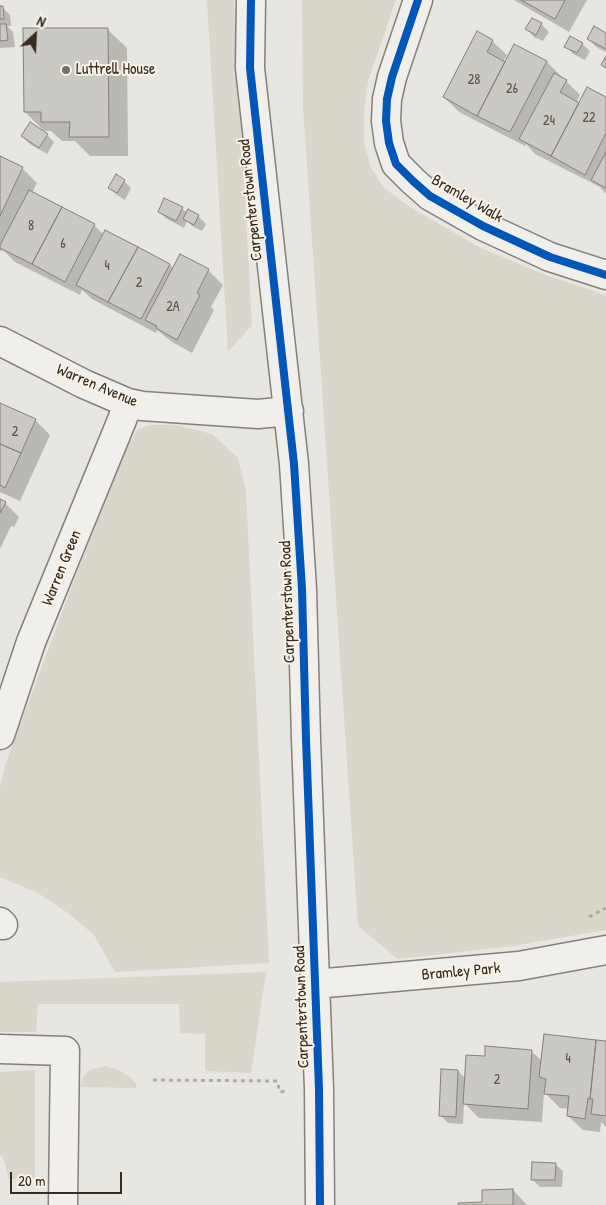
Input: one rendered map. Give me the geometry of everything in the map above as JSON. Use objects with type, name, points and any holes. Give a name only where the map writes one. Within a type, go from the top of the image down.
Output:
[{"type":"street","name":"Carpenterstown Road","points":[[251,0],[250,68],[289,411],[302,589],[319,1089],[320,1205]]},
{"type":"street","name":"Bramley Walk","points":[[418,0],[392,77],[387,98],[386,121],[389,143],[396,164],[430,196],[483,226],[550,257],[606,275]]},
{"type":"street","name":"Warren Avenue","points":[[0,341],[84,384],[128,403],[142,406],[258,414],[289,411]]},
{"type":"street","name":"Warren Green","points":[[0,735],[31,642],[128,403]]},
{"type":"street","name":"Bramley Park","points":[[315,984],[519,966],[606,950]]},
{"type":"street","points":[[0,1049],[65,1051],[63,1205]]},
{"type":"path","points":[[154,1080],[277,1081],[280,1092],[319,1089]]},
{"type":"shaded area","points":[[207,0],[234,0],[252,325],[228,352]]},
{"type":"shaded area","points":[[302,0],[396,0],[368,81],[364,112],[364,141],[370,166],[383,187],[410,207],[479,247],[543,274],[606,295],[606,930],[512,946],[398,959],[358,926],[303,106]]},
{"type":"shaded area","points":[[150,425],[175,425],[212,434],[238,458],[246,491],[269,963],[115,972],[94,935],[68,913],[38,893],[0,877],[0,786],[6,763],[71,588],[127,448],[137,430]]},
{"type":"shaded area","points":[[266,972],[251,1073],[205,1071],[205,1034],[180,1033],[179,1004],[38,1004],[36,1032],[0,1032],[0,982]]},
{"type":"shaded area","points":[[105,1066],[119,1070],[130,1077],[136,1084],[136,1088],[80,1087],[85,1074],[90,1070]]},
{"type":"shaded area","points":[[35,1070],[35,1179],[9,1179],[4,1160],[0,1155],[0,1072]]},
{"type":"building","points":[[521,0],[565,0],[555,19]]},
{"type":"building","points":[[0,6],[3,6],[4,19],[0,19]]},
{"type":"building","points":[[532,18],[542,23],[536,35],[525,29]]},
{"type":"building","points":[[0,24],[6,24],[8,40],[0,41]]},
{"type":"building","points":[[594,26],[606,33],[606,49],[587,39]]},
{"type":"building","name":"Luttrell House","points":[[23,28],[108,28],[109,137],[69,137],[70,122],[41,122],[41,112],[24,112]]},
{"type":"building","points":[[477,31],[493,40],[487,52],[505,62],[477,116],[443,97]]},
{"type":"building","points":[[570,36],[583,43],[577,53],[564,47]]},
{"type":"building","points":[[514,44],[547,61],[510,132],[477,116]]},
{"type":"building","points":[[606,56],[606,68],[601,65]]},
{"type":"building","points":[[554,73],[567,80],[560,92],[579,103],[551,156],[519,139]]},
{"type":"building","points":[[587,87],[606,97],[606,133],[585,175],[551,156]]},
{"type":"building","points":[[30,122],[48,134],[39,148],[21,136]]},
{"type":"building","points":[[606,152],[606,188],[591,180]]},
{"type":"building","points":[[0,156],[23,167],[0,216]]},
{"type":"building","points":[[116,174],[125,180],[117,193],[108,188]]},
{"type":"building","points":[[29,190],[62,207],[32,264],[0,248]]},
{"type":"building","points":[[164,198],[183,207],[176,221],[158,212]]},
{"type":"building","points":[[62,207],[95,224],[65,282],[32,264]]},
{"type":"building","points":[[188,209],[199,215],[194,225],[183,219]]},
{"type":"building","points":[[105,230],[138,247],[108,302],[76,285]]},
{"type":"building","points":[[138,247],[170,264],[141,319],[108,302]]},
{"type":"building","points":[[180,254],[209,269],[197,293],[200,295],[177,340],[145,320]]},
{"type":"building","points":[[0,403],[36,419],[21,453],[0,444]]},
{"type":"building","points":[[0,444],[21,453],[5,488],[0,485]]},
{"type":"building","points":[[0,499],[6,502],[0,513]]},
{"type":"building","points":[[544,1034],[596,1040],[590,1099],[588,1098],[585,1119],[567,1116],[569,1096],[544,1094],[546,1079],[539,1077]]},
{"type":"building","points":[[596,1040],[606,1041],[606,1116],[591,1114],[593,1099],[590,1099]]},
{"type":"building","points":[[485,1046],[532,1050],[528,1109],[463,1104],[466,1055],[485,1056]]},
{"type":"building","points":[[441,1069],[458,1070],[456,1117],[439,1116]]},
{"type":"building","points":[[532,1162],[556,1163],[555,1180],[531,1180]]},
{"type":"building","points":[[513,1189],[513,1205],[458,1205],[458,1203],[482,1202],[482,1190]]},
{"type":"cycle path","points":[[251,0],[250,68],[294,464],[302,589],[319,1089],[320,1205]]},
{"type":"cycle path","points":[[418,0],[392,77],[387,99],[386,121],[389,143],[396,164],[430,196],[483,226],[550,257],[606,275]]},
{"type":"place","name":"Luttrell House","points":[[66,70]]}]
